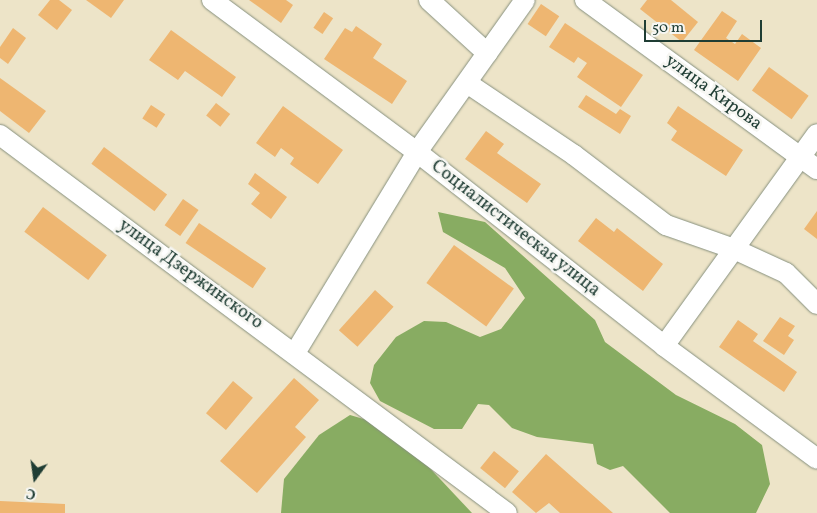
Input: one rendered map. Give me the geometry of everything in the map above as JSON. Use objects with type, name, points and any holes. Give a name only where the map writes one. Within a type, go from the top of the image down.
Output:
[{"type":"street","name":"Социалистическая улица","points":[[212,0],[417,152],[664,346],[817,459]]},
{"type":"street","points":[[429,0],[486,53]]},
{"type":"street","points":[[295,353],[417,152],[525,0]]},
{"type":"street","name":"улица Кирова","points":[[585,0],[817,169]]},
{"type":"street","points":[[467,83],[574,155],[666,225],[734,249],[786,273],[817,304]]},
{"type":"street","name":"улица Дзержинского","points":[[0,134],[381,416],[507,513]]},
{"type":"street","points":[[664,346],[817,134]]},
{"type":"green space","points":[[438,212],[485,222],[595,320],[605,342],[676,395],[735,424],[762,445],[770,484],[756,513],[670,513],[623,466],[610,470],[597,464],[593,444],[537,437],[512,428],[489,405],[478,404],[462,429],[434,429],[380,401],[370,383],[374,365],[396,337],[424,321],[446,322],[480,337],[501,329],[525,298],[505,268],[443,232]]},
{"type":"green space","points":[[350,415],[377,423],[425,463],[472,513],[281,513],[284,479],[319,435]]},
{"type":"building","points":[[50,0],[59,0],[72,10],[57,30],[38,15]]},
{"type":"building","points":[[86,0],[124,0],[111,18]]},
{"type":"building","points":[[249,0],[286,0],[293,5],[281,23]]},
{"type":"building","points":[[647,0],[671,0],[698,22],[682,42],[640,9]]},
{"type":"building","points":[[541,4],[559,16],[546,36],[528,24]]},
{"type":"building","points":[[722,11],[737,21],[726,38],[735,44],[742,34],[761,48],[738,81],[694,50]]},
{"type":"building","points":[[324,12],[333,18],[322,34],[313,28]]},
{"type":"building","points":[[565,23],[643,75],[621,107],[577,77],[587,63],[578,57],[574,63],[549,47]]},
{"type":"building","points":[[356,26],[382,44],[373,58],[407,81],[392,104],[324,59],[345,28],[352,32]]},
{"type":"building","points":[[13,28],[26,38],[8,64],[0,58],[0,47]]},
{"type":"building","points":[[171,30],[236,77],[222,97],[185,71],[178,80],[149,60]]},
{"type":"building","points":[[769,67],[809,96],[792,119],[752,90]]},
{"type":"building","points":[[0,78],[46,111],[29,133],[0,111]]},
{"type":"building","points":[[586,95],[616,114],[620,109],[631,116],[620,134],[578,107]]},
{"type":"building","points":[[216,103],[230,114],[220,127],[206,116]]},
{"type":"building","points":[[151,105],[165,114],[157,128],[142,118]]},
{"type":"building","points":[[283,106],[343,150],[318,184],[290,164],[294,158],[281,148],[275,157],[256,143]]},
{"type":"building","points":[[678,106],[743,150],[726,176],[671,140],[677,131],[667,123]]},
{"type":"building","points":[[486,131],[504,144],[497,153],[541,184],[527,203],[465,159]]},
{"type":"building","points":[[104,147],[167,195],[154,211],[91,164]]},
{"type":"building","points":[[255,173],[287,197],[271,219],[251,204],[260,193],[248,184]]},
{"type":"building","points":[[183,199],[199,210],[180,236],[165,225]]},
{"type":"building","points":[[43,207],[107,255],[88,280],[24,232]]},
{"type":"building","points":[[817,211],[817,239],[804,229]]},
{"type":"building","points":[[596,218],[614,232],[617,228],[663,264],[643,291],[578,241]]},
{"type":"building","points":[[199,223],[266,268],[253,288],[186,243]]},
{"type":"building","points":[[454,245],[514,288],[486,327],[426,283]]},
{"type":"building","points":[[375,290],[394,307],[357,347],[339,330]]},
{"type":"building","points":[[780,317],[795,326],[788,336],[794,340],[784,355],[763,341]]},
{"type":"building","points":[[738,320],[758,334],[753,341],[797,372],[784,392],[719,347]]},
{"type":"building","points":[[294,378],[319,400],[295,427],[306,437],[257,493],[220,461]]},
{"type":"building","points":[[233,381],[253,398],[226,430],[206,413]]},
{"type":"building","points":[[494,451],[519,471],[505,488],[480,468]]},
{"type":"building","points":[[546,454],[613,513],[560,513],[549,503],[536,513],[512,492]]},
{"type":"building","points":[[0,501],[65,504],[65,513],[0,513]]}]
